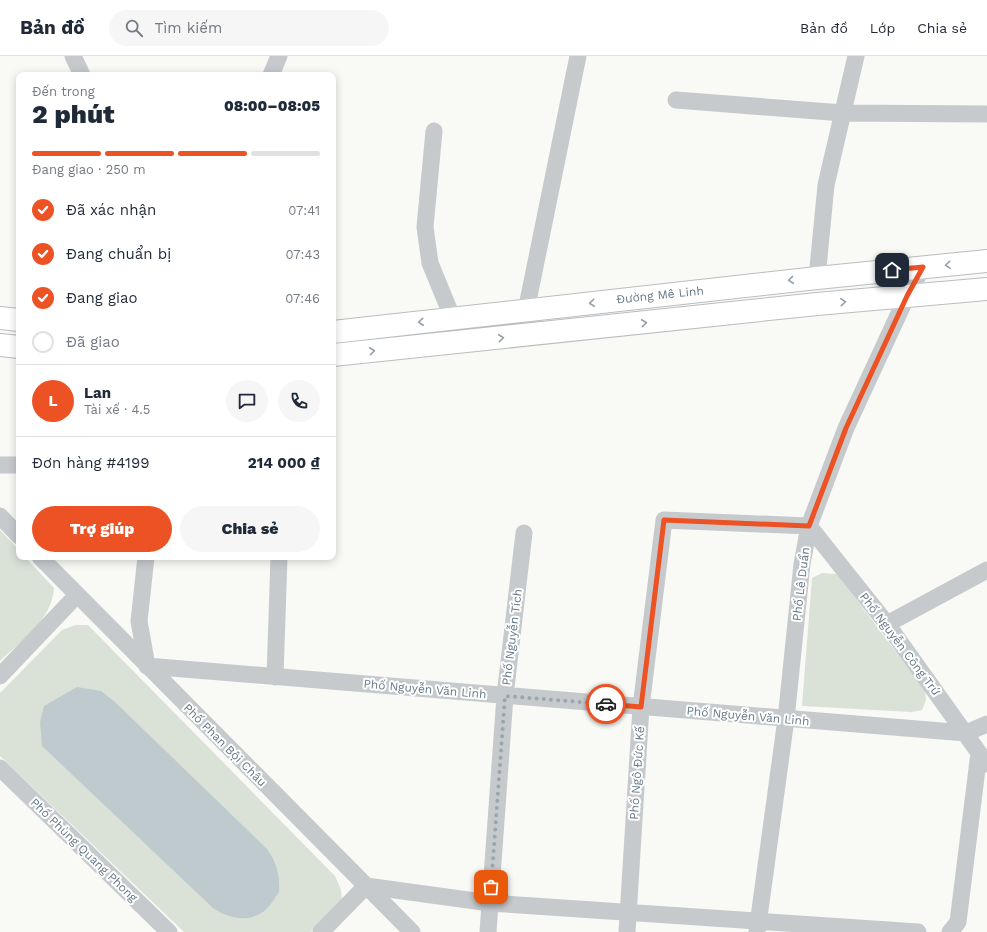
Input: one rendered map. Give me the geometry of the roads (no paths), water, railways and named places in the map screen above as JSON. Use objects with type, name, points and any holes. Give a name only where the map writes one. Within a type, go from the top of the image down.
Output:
[{"type":"main road","name":"Đường Mê Linh","points":[[336,332],[816,278],[987,261]]},
{"type":"main road","points":[[336,355],[987,289]]},
{"type":"main road","points":[[0,318],[16,320]]},
{"type":"main road","points":[[0,345],[16,346]]},
{"type":"street","points":[[73,56],[81,72]]},
{"type":"street","points":[[272,72],[279,56]]},
{"type":"street","points":[[526,310],[578,56]]},
{"type":"street","points":[[816,278],[826,185],[856,56]]},
{"type":"street","points":[[676,100],[843,113],[987,114]]},
{"type":"street","points":[[434,131],[425,228],[430,263],[453,319]]},
{"type":"street","name":"Phố Lê Duẩn","points":[[758,927],[786,719],[802,564],[809,526],[846,428],[907,296],[923,267]]},
{"type":"street","points":[[0,465],[16,465]]},
{"type":"street","points":[[0,516],[16,533]]},
{"type":"street","name":"Phố Ngô Đức Kế","points":[[627,932],[641,707],[664,520],[809,526]]},
{"type":"street","name":"Phố Nguyễn Công Trứ","points":[[809,526],[887,624],[983,759]]},
{"type":"street","name":"Phố Nguyễn Tích","points":[[488,932],[505,696],[524,533]]},
{"type":"street","name":"Phố Phan Bội Châu","points":[[43,560],[412,932]]},
{"type":"street","points":[[146,560],[139,622],[147,666]]},
{"type":"street","points":[[274,677],[279,560]]},
{"type":"street","points":[[887,624],[987,570]]},
{"type":"street","points":[[0,676],[77,595]]},
{"type":"street","name":"Phố Nguyễn Văn Linh","points":[[147,666],[966,734]]},
{"type":"street","points":[[966,734],[987,724]]},
{"type":"street","points":[[950,932],[958,922],[983,759]]},
{"type":"street","name":"Phố Phùng Quang Phong","points":[[0,768],[169,932]]},
{"type":"street","points":[[321,932],[366,886],[490,903],[628,913],[758,927],[918,932]]},
{"type":"street","points":[[732,932],[758,927]]}]
